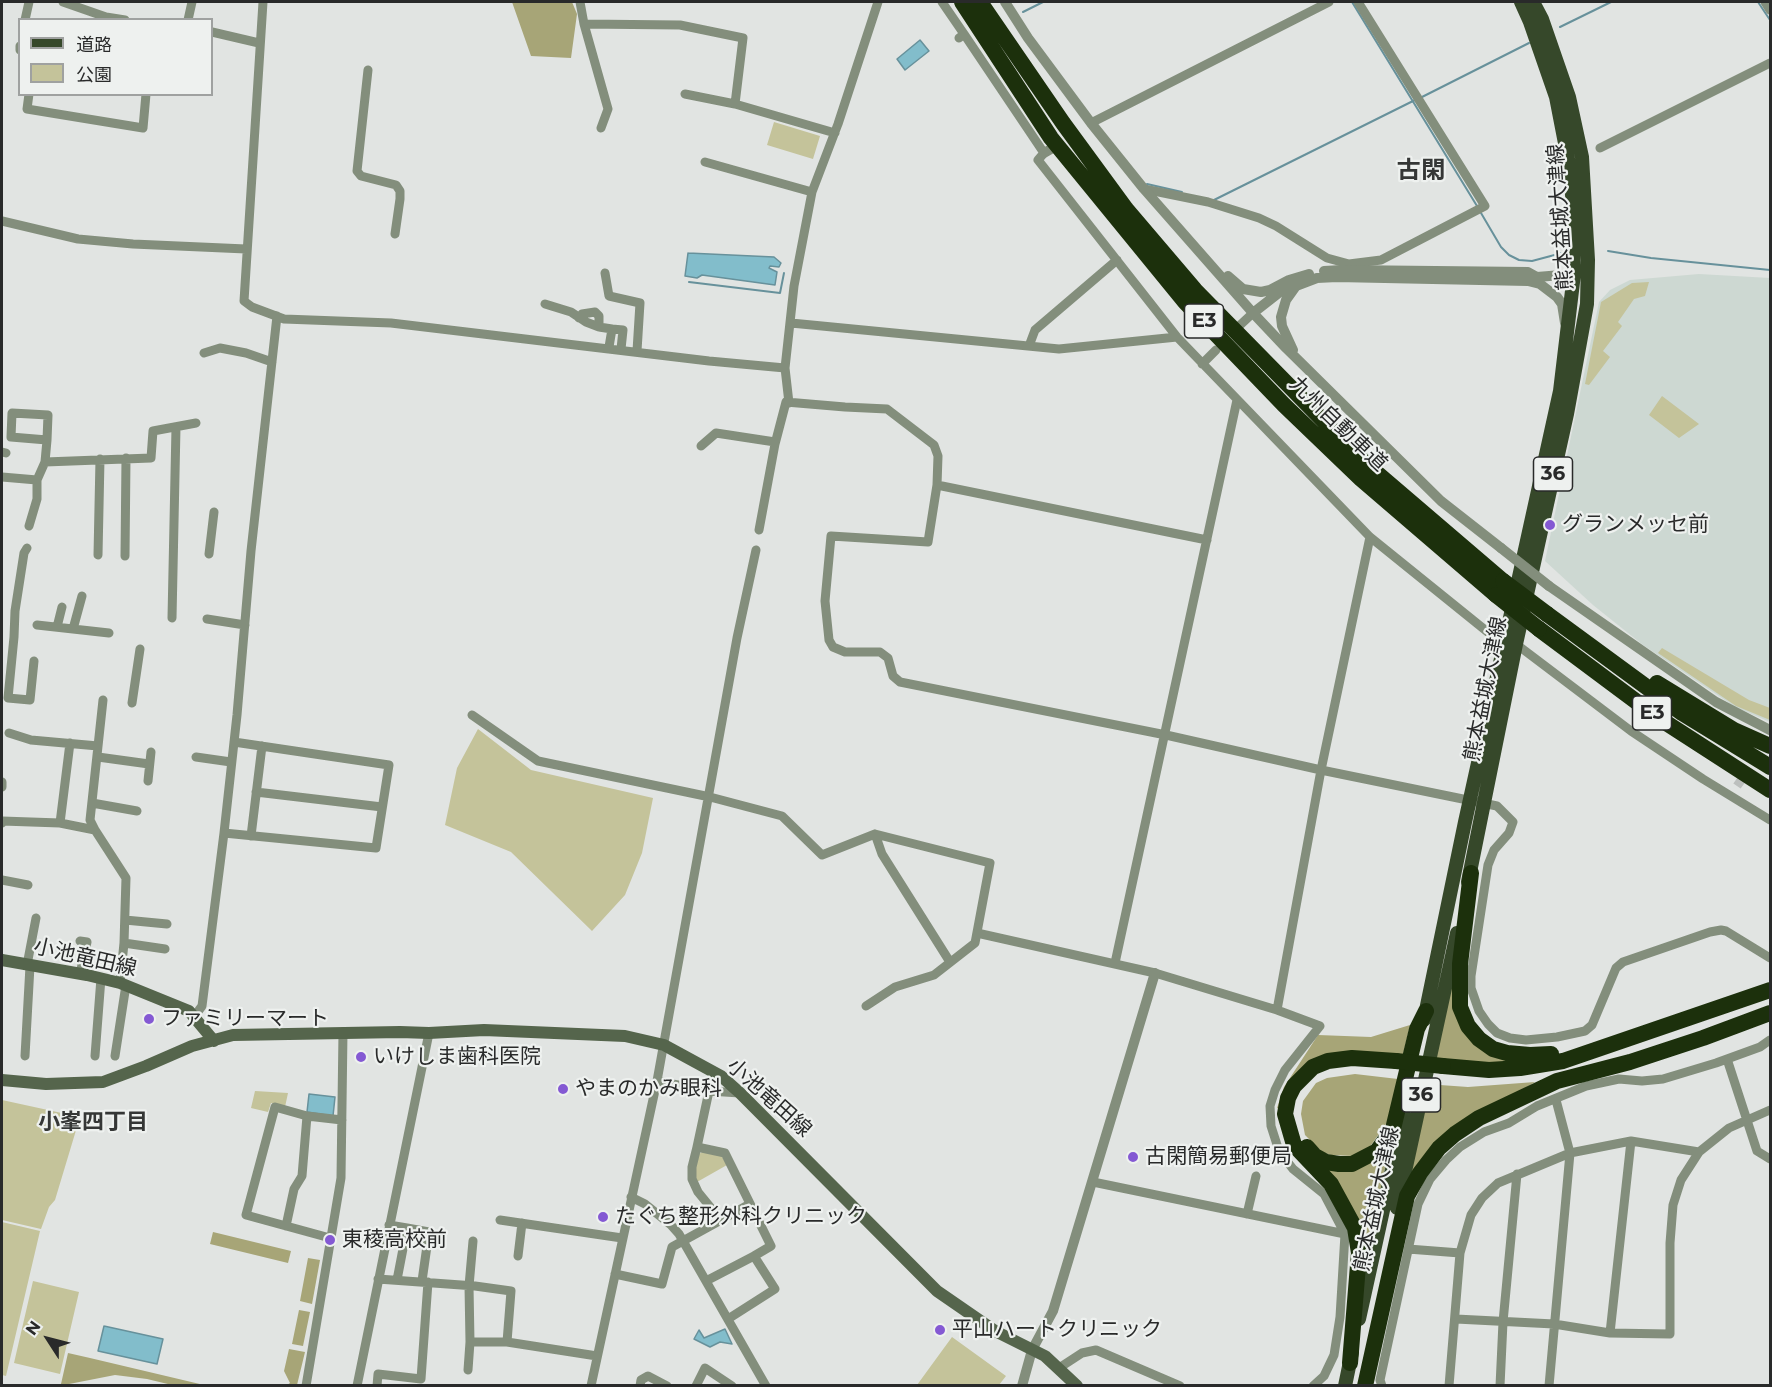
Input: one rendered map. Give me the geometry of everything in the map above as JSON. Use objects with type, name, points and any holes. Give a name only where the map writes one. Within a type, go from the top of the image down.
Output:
[{"type":"highway","name":"九州自動車道","points":[[962,2],[1051,138],[1185,302],[1284,405],[1361,479],[1543,622],[1657,717],[1770,790]]},
{"type":"highway","name":"九州自動車道","points":[[980,2],[1063,123],[1126,209],[1195,290],[1364,462],[1500,588]]},
{"type":"highway","name":"九州自動車道","points":[[1543,622],[1682,713],[1770,767]]},
{"type":"highway","points":[[1543,622],[1734,730],[1770,746]]},
{"type":"highway","points":[[1471,873],[1460,964],[1460,1007],[1468,1026],[1479,1039],[1493,1049],[1530,1055],[1623,1041]]},
{"type":"highway","points":[[1441,1072],[1520,1068],[1563,1061],[1768,990]]},
{"type":"highway","points":[[1394,1066],[1325,1069],[1309,1081],[1296,1097],[1293,1116],[1304,1145],[1321,1159],[1339,1164],[1352,1164],[1377,1151],[1392,1129],[1417,1029],[1426,1011]]},
{"type":"highway","points":[[1365,1386],[1407,1196],[1420,1173],[1439,1148],[1479,1118],[1557,1081],[1630,1062],[1770,1013]]},
{"type":"highway","points":[[1350,1363],[1359,1253],[1356,1228],[1331,1184],[1294,1145],[1285,1114],[1288,1098],[1294,1086],[1313,1067],[1328,1061],[1352,1058],[1441,1072],[1501,1077],[1630,1062]]},
{"type":"main road","name":"熊本益城大津線","points":[[1345,1386],[1426,1011],[1477,803],[1560,391],[1574,274],[1573,205],[1569,164],[1556,97],[1521,2]]},
{"type":"main road","name":"熊本益城大津線","points":[[1510,645],[1567,414],[1587,304],[1588,260],[1582,157],[1566,88],[1542,19],[1533,2]]},
{"type":"main road","name":"熊本益城大津線","points":[[1358,1386],[1471,873],[1477,803]]},
{"type":"main road","name":"小池竜田線","points":[[2,960],[123,984],[189,1011],[214,1041]]},
{"type":"main road","name":"小池竜田線","points":[[2,1080],[46,1084],[104,1082],[192,1046],[233,1035],[343,1032],[429,1033],[484,1030],[626,1036],[664,1045],[721,1076],[740,1093],[937,1291],[995,1331],[1045,1356],[1077,1386]]},
{"type":"street","points":[[25,18],[29,2]]},
{"type":"street","points":[[63,2],[112,18]]},
{"type":"street","points":[[188,18],[192,2]]},
{"type":"street","points":[[263,2],[244,301],[252,308],[284,319],[391,322],[709,361],[786,368]]},
{"type":"street","points":[[580,2],[608,109],[601,128]]},
{"type":"street","points":[[789,403],[786,368],[794,286],[812,192],[835,133],[878,2]]},
{"type":"street","points":[[942,2],[962,36],[1048,151],[1038,160],[1177,337],[1370,537],[1510,645],[1631,731],[1770,820]]},
{"type":"street","points":[[1005,2],[1028,38],[1091,123],[1192,244],[1302,364],[1441,501],[1549,586],[1716,702],[1770,730]]},
{"type":"street","points":[[1078,132],[1091,123],[1329,2]]},
{"type":"street","points":[[1144,189],[1208,202],[1259,218],[1328,258],[1349,264],[1381,260],[1485,206],[1358,2]]},
{"type":"street","points":[[1765,2],[1770,10]]},
{"type":"street","points":[[584,24],[680,26],[743,38],[735,104]]},
{"type":"street","points":[[213,32],[259,43]]},
{"type":"street","points":[[1600,148],[1770,63]]},
{"type":"street","points":[[368,70],[357,171],[361,177],[396,185],[400,191],[395,234]]},
{"type":"street","points":[[685,94],[735,104],[835,133]]},
{"type":"street","points":[[29,96],[27,109],[142,128],[146,96]]},
{"type":"street","points":[[705,162],[812,192]]},
{"type":"street","points":[[2,221],[78,239],[246,249]]},
{"type":"street","points":[[1192,244],[1243,289],[1261,292],[1342,270],[1528,272],[1562,304],[1564,324],[1558,375],[1560,391]]},
{"type":"street","points":[[1029,346],[1035,330],[1117,260]]},
{"type":"street","points":[[1533,279],[1574,274],[1588,260]]},
{"type":"street","points":[[605,273],[609,296],[640,303],[637,351]]},
{"type":"street","points":[[1574,274],[1582,286],[1587,304]]},
{"type":"street","points":[[1239,327],[1253,313],[1295,283]]},
{"type":"street","points":[[1295,283],[1286,300],[1281,317],[1288,342],[1302,364]]},
{"type":"street","points":[[545,304],[571,312],[599,327],[623,330],[621,350]]},
{"type":"street","points":[[194,1017],[202,1006],[224,833],[251,551],[277,316]]},
{"type":"street","points":[[791,323],[1059,349],[1177,337]]},
{"type":"street","points":[[609,347],[612,328]]},
{"type":"street","points":[[204,353],[220,348],[246,352],[272,362]]},
{"type":"street","points":[[1202,364],[1216,350]]},
{"type":"street","points":[[1115,963],[1238,399]]},
{"type":"street","points":[[759,530],[786,402],[887,409],[934,445],[938,456],[937,484],[928,542],[831,536],[825,601],[829,640],[833,647],[845,652],[880,652],[888,658],[893,676],[900,682],[1166,735],[1497,806],[1513,822],[1509,833],[1494,850],[1488,865],[1471,976],[1471,988],[1479,1011],[1497,1033],[1510,1038],[1526,1040],[1585,1031],[1592,1025],[1616,968],[1623,962],[1710,932],[1726,931],[1770,958]]},
{"type":"street","points":[[30,526],[37,499],[37,480],[45,462],[47,440],[48,415],[12,413],[10,437],[47,440]]},
{"type":"street","points":[[45,462],[151,458],[153,431],[196,423]]},
{"type":"street","points":[[172,618],[176,427]]},
{"type":"street","points":[[701,446],[716,433],[776,442]]},
{"type":"street","points":[[125,556],[126,458]]},
{"type":"street","points":[[98,555],[100,459]]},
{"type":"street","points":[[2,477],[37,480]]},
{"type":"street","points":[[937,484],[1207,540]]},
{"type":"street","points":[[209,554],[214,513]]},
{"type":"street","points":[[1276,1010],[1321,770],[1370,537]]},
{"type":"street","points":[[27,548],[24,553],[15,611],[8,698],[30,700],[34,661]]},
{"type":"street","points":[[591,1386],[657,1081],[737,638],[756,549]]},
{"type":"street","points":[[74,629],[82,596]]},
{"type":"street","points":[[57,627],[62,607]]},
{"type":"street","points":[[207,619],[245,625]]},
{"type":"street","points":[[38,625],[109,633]]},
{"type":"street","points":[[132,703],[141,649]]},
{"type":"street","points":[[103,700],[90,820],[126,878],[123,984],[115,1056]]},
{"type":"street","points":[[472,715],[538,761],[710,797],[782,816],[822,855],[875,834],[990,863],[975,943],[934,975],[895,987],[866,1006]]},
{"type":"street","points":[[9,733],[30,740],[98,746]]},
{"type":"street","points":[[224,833],[376,848],[390,765],[234,742]]},
{"type":"street","points":[[60,823],[70,743]]},
{"type":"street","points":[[251,836],[262,746]]},
{"type":"street","points":[[148,781],[151,752]]},
{"type":"street","points":[[98,757],[150,765]]},
{"type":"street","points":[[196,758],[231,762]]},
{"type":"street","points":[[2,782],[2,787]]},
{"type":"street","points":[[1732,795],[1737,786]]},
{"type":"street","points":[[256,792],[382,807]]},
{"type":"street","points":[[92,803],[137,811]]},
{"type":"street","points":[[2,821],[60,823],[95,830]]},
{"type":"street","points":[[875,834],[882,854],[950,962]]},
{"type":"street","points":[[2,880],[28,885]]},
{"type":"street","points":[[25,1056],[29,965],[36,918]]},
{"type":"street","points":[[125,920],[166,924]]},
{"type":"street","points":[[977,933],[1155,973],[1320,1026],[1285,1070],[1270,1107],[1270,1126],[1279,1151],[1293,1169],[1324,1194],[1345,1233],[1340,1317],[1334,1354],[1324,1376],[1313,1386]]},
{"type":"street","points":[[80,940],[87,942],[80,974]]},
{"type":"street","points":[[124,943],[165,950]]},
{"type":"street","points":[[1022,1386],[1032,1350],[1053,1311],[1155,973]]},
{"type":"street","points":[[95,1056],[101,978]]},
{"type":"street","points":[[307,1385],[341,1178],[343,1032]]},
{"type":"street","points":[[357,1386],[429,1033]]},
{"type":"street","points":[[1382,1386],[1380,1380],[1418,1204],[1430,1179],[1460,1147],[1484,1132],[1509,1123],[1537,1107],[1586,1086],[1605,1080],[1663,1079],[1760,1047],[1770,1040]]},
{"type":"street","points":[[1727,1059],[1757,1151],[1770,1159]]},
{"type":"street","points":[[657,1081],[709,1091],[740,1093]]},
{"type":"street","points":[[709,1091],[692,1167],[692,1179],[698,1192],[720,1219]]},
{"type":"street","points":[[1550,1386],[1570,1153],[1556,1100]]},
{"type":"street","points":[[330,1238],[246,1215],[275,1107],[307,1116],[342,1120]]},
{"type":"street","points":[[1456,1319],[1554,1324],[1610,1333],[1670,1334],[1670,1243],[1673,1205],[1681,1180],[1699,1152],[1729,1128],[1770,1110]]},
{"type":"street","points":[[286,1226],[294,1189],[302,1176],[307,1116]]},
{"type":"street","points":[[1449,1386],[1460,1253],[1471,1215],[1482,1198],[1498,1184],[1517,1174],[1548,1164],[1570,1153],[1631,1141],[1699,1152]]},
{"type":"street","points":[[1610,1333],[1631,1141]]},
{"type":"street","points":[[697,1147],[725,1153],[771,1246],[706,1281]]},
{"type":"street","points":[[1500,1386],[1503,1322],[1517,1174]]},
{"type":"street","points":[[1247,1214],[1256,1176]]},
{"type":"street","points":[[1093,1182],[1345,1233]]},
{"type":"street","points":[[631,1197],[645,1204],[671,1225],[683,1241],[766,1386]]},
{"type":"street","points":[[615,1274],[662,1284],[672,1247],[750,1204]]},
{"type":"street","points":[[500,1220],[622,1238]]},
{"type":"street","points":[[518,1256],[522,1223]]},
{"type":"street","points":[[377,1386],[378,1374],[421,1382],[429,1232],[389,1225]]},
{"type":"street","points":[[397,1280],[407,1228]]},
{"type":"street","points":[[468,1370],[473,1241]]},
{"type":"street","points":[[1408,1248],[1460,1253]]},
{"type":"street","points":[[728,1319],[775,1290],[754,1256]]},
{"type":"street","points":[[378,1279],[512,1291],[507,1342]]},
{"type":"street","points":[[470,1342],[507,1342],[597,1356]]},
{"type":"street","points":[[1059,1368],[1082,1353],[1096,1350],[1180,1386]]},
{"type":"street","points":[[696,1386],[705,1368],[732,1386]]},
{"type":"street","points":[[640,1386],[641,1380],[648,1376],[667,1386]]},
{"type":"shaded area","points":[[512,2],[572,2],[577,14],[571,58],[531,56]]},
{"type":"shaded area","points":[[1699,274],[1770,278],[1770,722],[1735,707],[1643,645],[1593,605],[1545,561],[1599,302],[1610,290],[1630,280]]},
{"type":"shaded area","points":[[1452,968],[1458,1010],[1520,1065],[1431,1064]]},
{"type":"shaded area","points":[[1410,1025],[1402,1059],[1333,1054],[1280,1109],[1277,1108],[1284,1087],[1318,1035],[1371,1037]]},
{"type":"shaded area","points":[[1355,1074],[1398,1079],[1388,1121],[1369,1148],[1352,1156],[1322,1152],[1305,1135],[1301,1114],[1303,1101],[1316,1083],[1327,1078]]},
{"type":"shaded area","points":[[1535,1082],[1483,1113],[1404,1189],[1426,1084],[1468,1087]]},
{"type":"shaded area","points":[[1390,1145],[1368,1247],[1362,1247],[1309,1156],[1332,1168]]},
{"type":"shaded area","points":[[213,1232],[291,1251],[288,1263],[210,1244]]},
{"type":"shaded area","points":[[308,1258],[320,1260],[312,1304],[300,1301]]},
{"type":"shaded area","points":[[299,1310],[310,1312],[303,1346],[292,1344]]},
{"type":"shaded area","points":[[289,1349],[305,1352],[297,1385],[287,1385],[290,1383],[284,1371]]},
{"type":"shaded area","points":[[68,1353],[204,1385],[172,1385],[115,1375],[64,1385],[61,1384]]},
{"type":"green space","points":[[774,122],[820,136],[813,159],[767,145]]},
{"type":"green space","points":[[1649,282],[1645,296],[1634,299],[1618,322],[1622,326],[1603,351],[1610,357],[1589,385],[1585,384],[1601,302],[1632,283]]},
{"type":"green space","points":[[1662,396],[1699,424],[1679,438],[1649,415]]},
{"type":"green space","points":[[1662,648],[1749,700],[1770,708],[1770,720],[1736,706],[1658,653]]},
{"type":"green space","points":[[478,729],[531,770],[653,798],[642,853],[625,895],[592,931],[511,852],[445,825],[457,768]]},
{"type":"green space","points":[[255,1091],[288,1093],[285,1107],[271,1103],[268,1112],[251,1108]]},
{"type":"green space","points":[[2,1100],[80,1117],[55,1200],[49,1207],[41,1229],[2,1220]]},
{"type":"green space","points":[[704,1151],[721,1155],[727,1165],[697,1182],[694,1173],[699,1154]]},
{"type":"green space","points":[[2,1222],[40,1231],[6,1376],[2,1375]]},
{"type":"green space","points":[[33,1281],[79,1292],[60,1374],[14,1363]]},
{"type":"green space","points":[[952,1337],[1006,1376],[999,1385],[917,1385]]},
{"type":"water","points":[[920,40],[929,51],[905,70],[897,59]]},
{"type":"water","points":[[688,253],[774,257],[781,263],[779,267],[770,266],[769,268],[777,272],[775,285],[702,275],[697,278],[685,276]]},
{"type":"water","points":[[309,1094],[335,1097],[333,1116],[307,1112]]},
{"type":"water","points":[[104,1326],[163,1339],[157,1364],[98,1351]]},
{"type":"water","points":[[725,1329],[732,1344],[720,1342],[710,1347],[694,1339],[699,1330],[704,1338]]},
{"type":"waterway","points":[[1023,12],[1043,2]]},
{"type":"waterway","points":[[1352,2],[1477,206]]},
{"type":"waterway","points":[[1560,27],[1611,2]]},
{"type":"waterway","points":[[1758,2],[1770,20]]},
{"type":"waterway","points":[[1422,97],[1529,43]]},
{"type":"waterway","points":[[1214,200],[1415,100]]},
{"type":"waterway","points":[[1147,184],[1182,192]]},
{"type":"waterway","points":[[1481,213],[1501,247],[1509,255],[1519,260],[1532,261],[1562,253]]},
{"type":"waterway","points":[[1608,251],[1651,258],[1770,270]]},
{"type":"waterway","points":[[689,282],[780,293],[784,273]]},
{"type":"tunnel","points":[[1737,786],[1747,772]]},
{"type":"place","name":"グランメッセ前","points":[[1550,525]]},
{"type":"place","name":"ファミリーマート","points":[[149,1019]]},
{"type":"place","name":"いけしま歯科医院","points":[[361,1057]]},
{"type":"place","name":"やまのかみ眼科","points":[[563,1089]]},
{"type":"place","name":"古閑簡易郵便局","points":[[1133,1157]]},
{"type":"place","name":"たぐち整形外科クリニック","points":[[603,1217]]},
{"type":"place","name":"東稜高校前","points":[[330,1240]]},
{"type":"place","name":"平山ハートクリニック","points":[[940,1330]]},
{"type":"district","name":"古閑","points":[[1421,171]]},
{"type":"district","name":"小峯四丁目","points":[[93,1123]]}]
